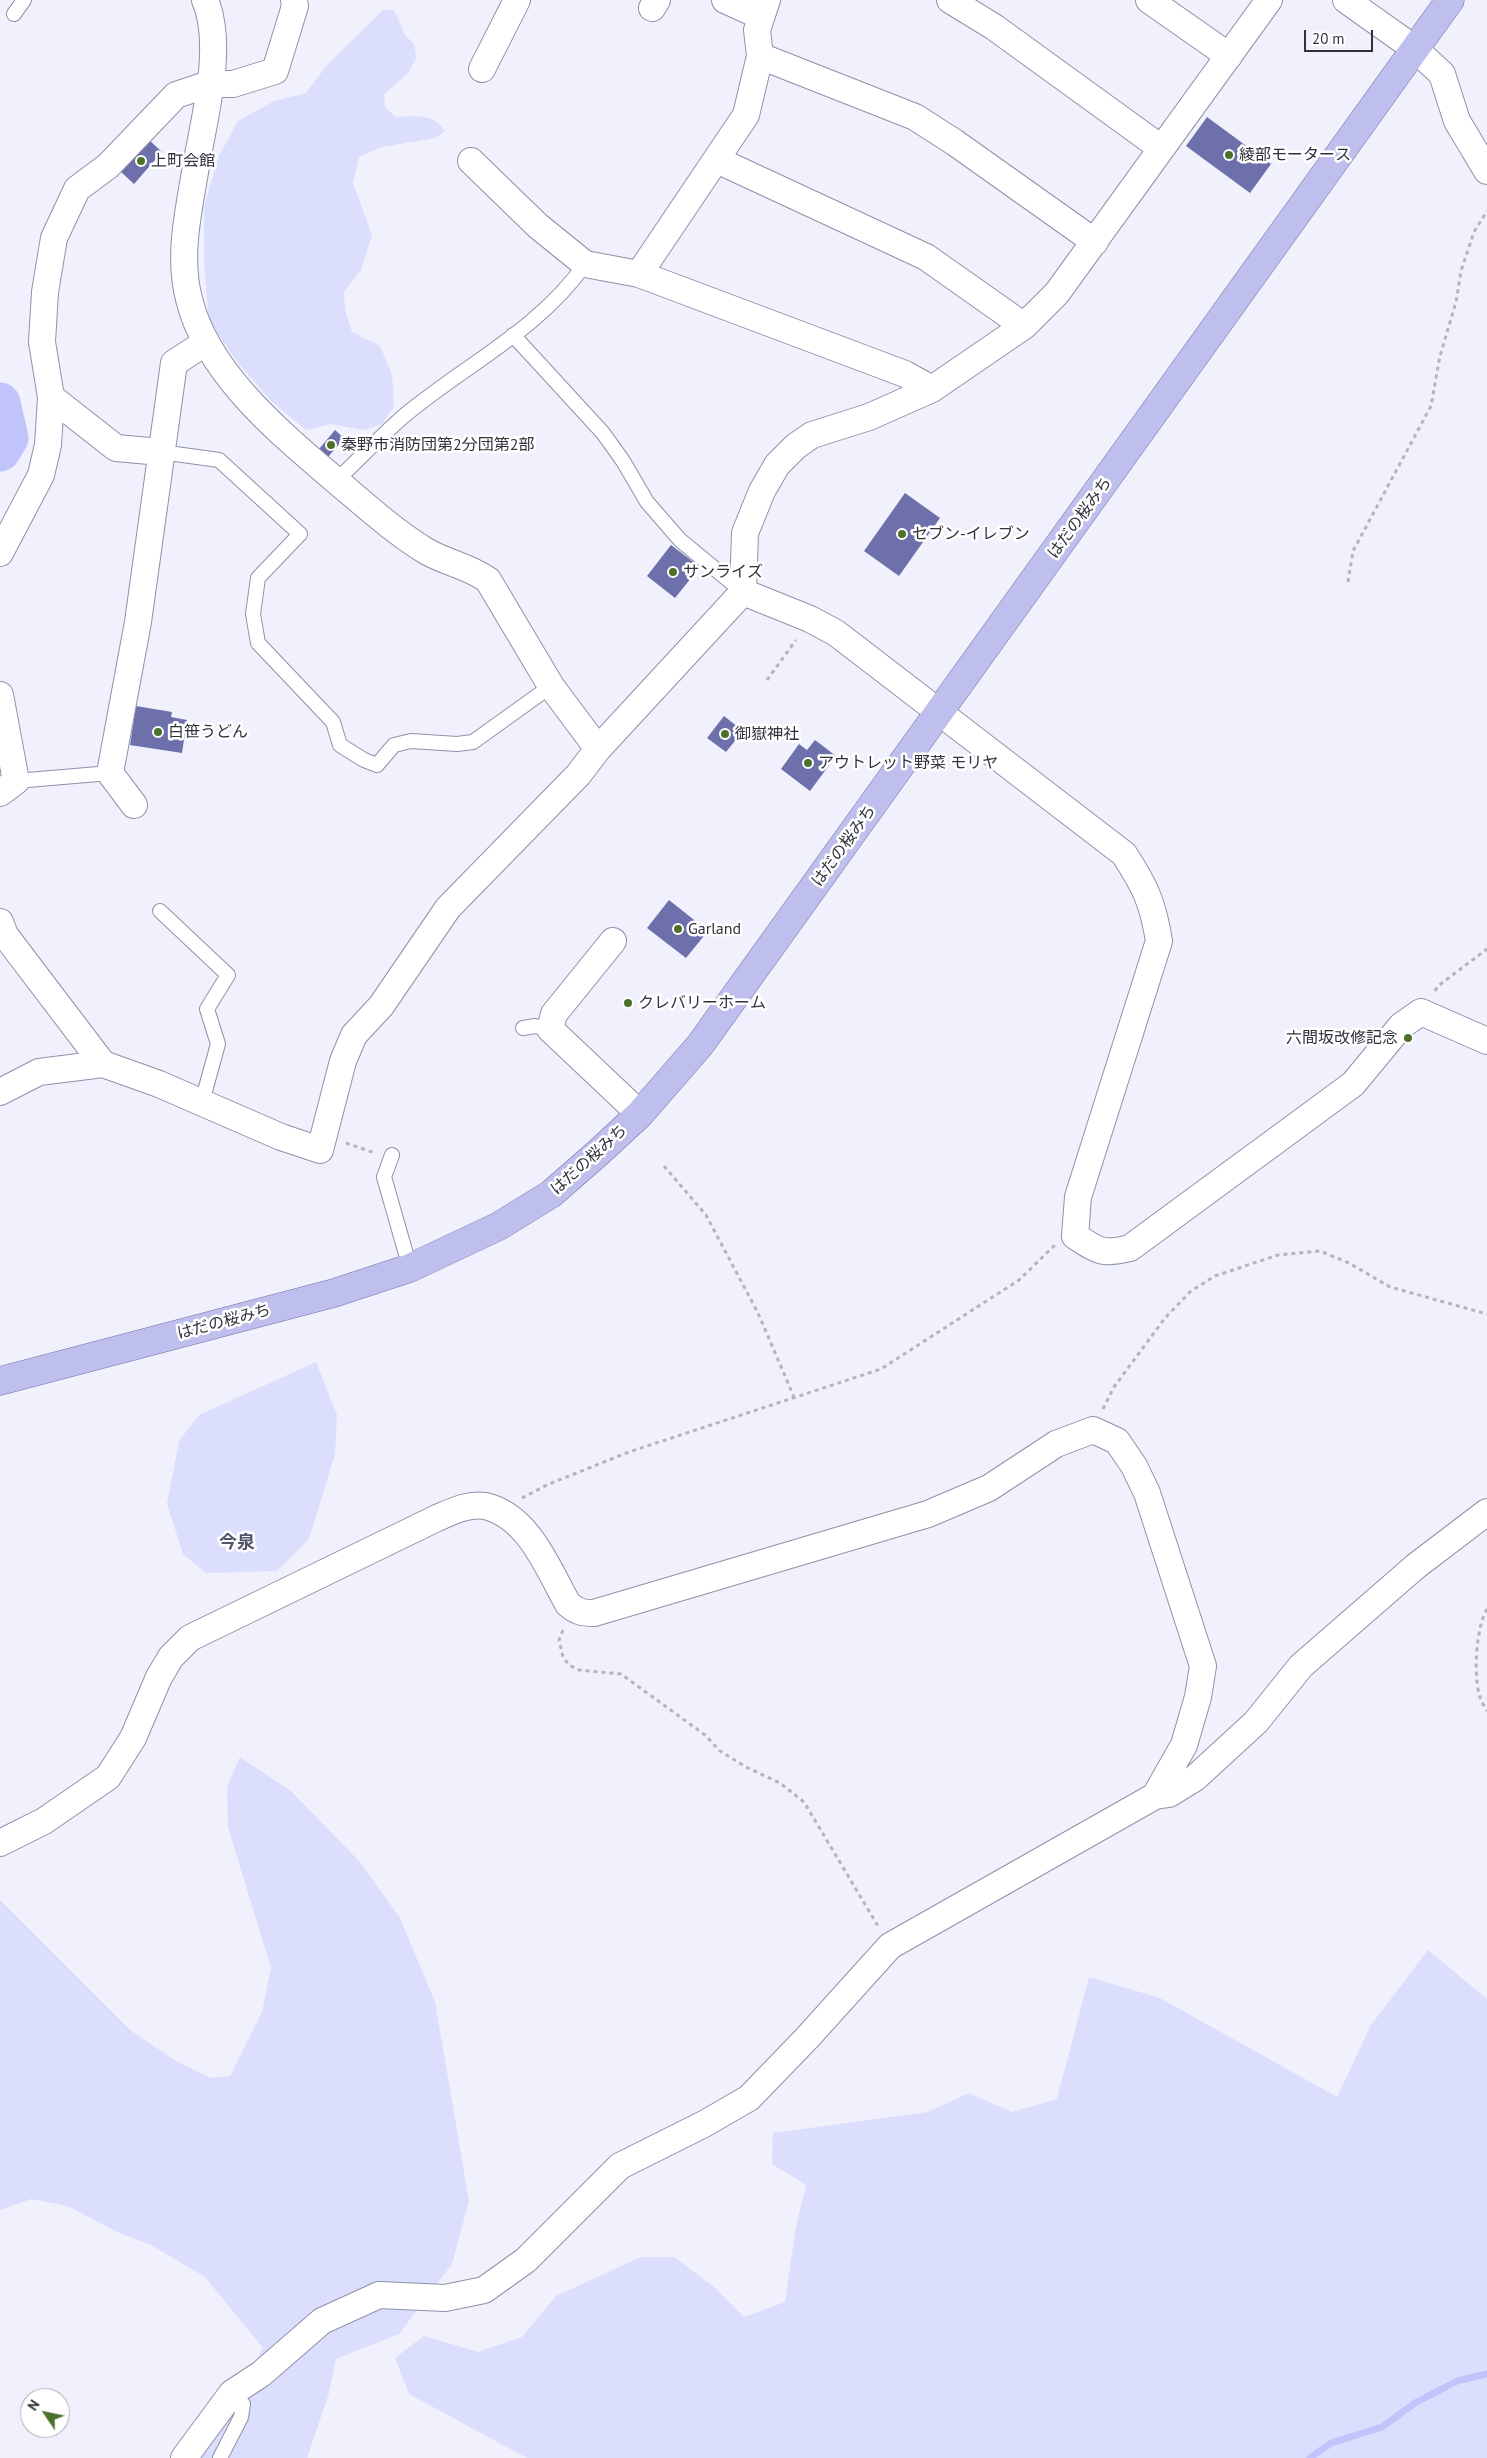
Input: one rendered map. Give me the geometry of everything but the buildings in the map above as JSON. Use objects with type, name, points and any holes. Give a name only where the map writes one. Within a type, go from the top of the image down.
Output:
[{"type":"main road","name":"はだの桜みち","points":[[0,1381],[334,1293],[410,1268],[499,1226],[551,1194],[640,1114],[700,1045],[1450,0]]},
{"type":"street","points":[[205,0],[214,38],[210,84],[185,229],[183,262],[189,300],[205,343],[249,400],[291,443],[357,501],[428,552],[472,569],[488,580],[551,686],[598,749]]},
{"type":"street","points":[[0,553],[41,475],[48,445],[51,397],[42,342],[45,292],[54,238],[66,209],[77,189],[108,166],[176,95],[210,84],[233,84],[275,71],[295,6],[294,0]]},
{"type":"street","points":[[482,69],[517,0]]},
{"type":"street","points":[[639,274],[746,115],[760,56],[757,30],[763,8],[725,0]]},
{"type":"street","points":[[950,0],[994,27],[1161,148]]},
{"type":"street","points":[[1149,0],[1229,56]]},
{"type":"street","points":[[0,1092],[39,1072],[103,1064],[202,1102],[281,1138],[320,1150],[344,1061],[354,1035],[381,1006],[448,908],[578,775],[598,749],[743,592],[746,533],[762,491],[777,465],[796,446],[812,435],[869,417],[932,389],[1024,326],[1057,293],[1269,0]]},
{"type":"street","points":[[1346,0],[1415,49],[1442,74],[1456,121],[1487,171]]},
{"type":"street","points":[[760,56],[915,117],[954,142],[1094,242]]},
{"type":"street","points":[[717,160],[926,257],[1024,326]]},
{"type":"street","points":[[471,161],[538,226],[585,264],[639,274],[906,374],[932,389]]},
{"type":"street","points":[[134,806],[110,774],[138,622],[174,363],[205,343]]},
{"type":"street","points":[[51,397],[116,448],[161,452]]},
{"type":"street","points":[[743,592],[810,619],[836,633],[1124,854],[1144,883],[1154,912],[1159,941],[1078,1198],[1074,1236],[1093,1248],[1110,1253],[1130,1248],[1353,1084],[1401,1026],[1421,1012],[1487,1041]]},
{"type":"street","points":[[0,695],[8,787]]},
{"type":"street","points":[[0,922],[5,935],[103,1064]]},
{"type":"street","points":[[612,940],[554,1014],[550,1029],[640,1114]]},
{"type":"street","points":[[0,1843],[44,1821],[108,1777],[133,1738],[159,1677],[172,1657],[190,1638],[461,1508],[485,1506],[508,1517],[528,1533],[568,1604],[582,1613],[594,1613],[928,1514],[989,1488],[1056,1444],[1093,1430],[1117,1441],[1134,1466],[1147,1492],[1203,1666],[1198,1697],[1184,1745],[1155,1796]]},
{"type":"street","points":[[184,2458],[232,2392],[261,2374],[322,2321],[379,2295],[445,2298],[484,2290],[526,2260],[620,2166],[704,2124],[749,2098],[807,2038],[890,1946],[1155,1796],[1169,1794],[1195,1778],[1256,1722],[1302,1666],[1416,1566],[1487,1512]]},
{"type":"lane","points":[[14,14],[24,0]]},
{"type":"lane","points":[[336,481],[406,415],[513,335],[569,288],[585,264]]},
{"type":"lane","points":[[513,335],[603,433],[623,461],[647,502],[680,540],[743,592]]},
{"type":"lane","points":[[161,452],[219,460],[300,534],[258,578],[253,614],[258,643],[333,722],[340,745],[364,760],[377,765],[394,744],[411,741],[457,744],[473,742],[551,686]]},
{"type":"lane","points":[[8,787],[110,774]]},
{"type":"lane","points":[[160,912],[228,975],[207,1009],[218,1044],[202,1102]]},
{"type":"lane","points":[[523,1028],[535,1026],[550,1029]]},
{"type":"lane","points":[[391,1156],[384,1178],[410,1268]]},
{"type":"lane","points":[[220,2458],[241,2417],[243,2404],[232,2392]]},
{"type":"path","points":[[1348,582],[1353,551],[1431,406],[1440,356],[1456,302],[1461,271],[1474,232],[1487,212]]},
{"type":"path","points":[[767,680],[810,619]]},
{"type":"path","points":[[1421,1012],[1438,986],[1487,949]]},
{"type":"path","points":[[324,1136],[391,1156]]},
{"type":"path","points":[[664,1166],[706,1215],[758,1313],[794,1396]]},
{"type":"path","points":[[496,1512],[549,1484],[629,1452],[794,1396],[881,1370],[1019,1280],[1045,1253],[1074,1228]]},
{"type":"path","points":[[1093,1430],[1114,1387],[1165,1318],[1191,1292],[1215,1276],[1278,1255],[1320,1251],[1350,1263],[1390,1287],[1487,1314]]},
{"type":"path","points":[[1487,1609],[1478,1635],[1478,1674],[1479,1697],[1487,1711]]},
{"type":"path","points":[[575,1610],[559,1640],[562,1657],[569,1666],[579,1670],[621,1674],[704,1735],[720,1751],[746,1767],[780,1783],[804,1802],[890,1946]]},
{"type":"shaded area","points":[[383,10],[394,10],[405,35],[414,44],[416,58],[408,73],[384,94],[385,107],[396,117],[417,116],[430,118],[441,125],[445,131],[436,138],[382,147],[359,157],[353,183],[372,235],[361,270],[344,292],[345,310],[352,332],[380,346],[392,375],[394,406],[382,424],[364,430],[331,424],[306,430],[271,401],[238,363],[209,321],[204,264],[204,206],[219,156],[238,121],[274,101],[306,93],[327,65]]},
{"type":"shaded area","points":[[316,1362],[337,1415],[335,1454],[309,1539],[277,1571],[206,1573],[183,1554],[167,1504],[179,1441],[199,1415]]},
{"type":"shaded area","points":[[240,1757],[291,1791],[360,1862],[400,1918],[435,2002],[469,2201],[452,2264],[399,2334],[336,2359],[329,2393],[307,2458],[179,2458],[210,2442],[263,2348],[205,2277],[151,2245],[117,2232],[68,2206],[31,2199],[0,2210],[0,1900],[130,2030],[176,2061],[211,2078],[230,2076],[262,2012],[271,1968],[228,1827],[227,1787]]},
{"type":"shaded area","points":[[1428,1950],[1487,1999],[1487,2458],[527,2458],[409,2394],[395,2358],[424,2336],[478,2352],[522,2337],[556,2296],[641,2257],[674,2257],[714,2287],[744,2317],[785,2302],[796,2227],[806,2185],[772,2164],[773,2133],[928,2112],[969,2093],[1012,2112],[1057,2099],[1089,1977],[1160,1998],[1337,2097],[1371,2025]]},
{"type":"waterway","points":[[0,403],[8,438],[0,451]]},
{"type":"waterway","points":[[1310,2458],[1331,2443],[1382,2427],[1415,2403],[1457,2381],[1487,2374]]},
{"type":"place","name":"綾部モータース","points":[[1229,155]]},
{"type":"place","name":"上町会館","points":[[141,161]]},
{"type":"place","name":"秦野市消防団第2分団第2部","points":[[331,445]]},
{"type":"place","name":"セブン-イレブン","points":[[902,534]]},
{"type":"place","name":"サンライズ","points":[[673,572]]},
{"type":"place","name":"白笹うどん","points":[[158,732]]},
{"type":"place","name":"御嶽神社","points":[[725,734]]},
{"type":"place","name":"アウトレット野菜 モリヤ","points":[[808,763]]},
{"type":"place","name":"Garland","points":[[678,929]]},
{"type":"place","name":"クレバリーホーム","points":[[628,1003]]},
{"type":"place","name":"六間坂改修記念","points":[[1408,1038]]},
{"type":"district","name":"今泉","points":[[237,1543]]}]
